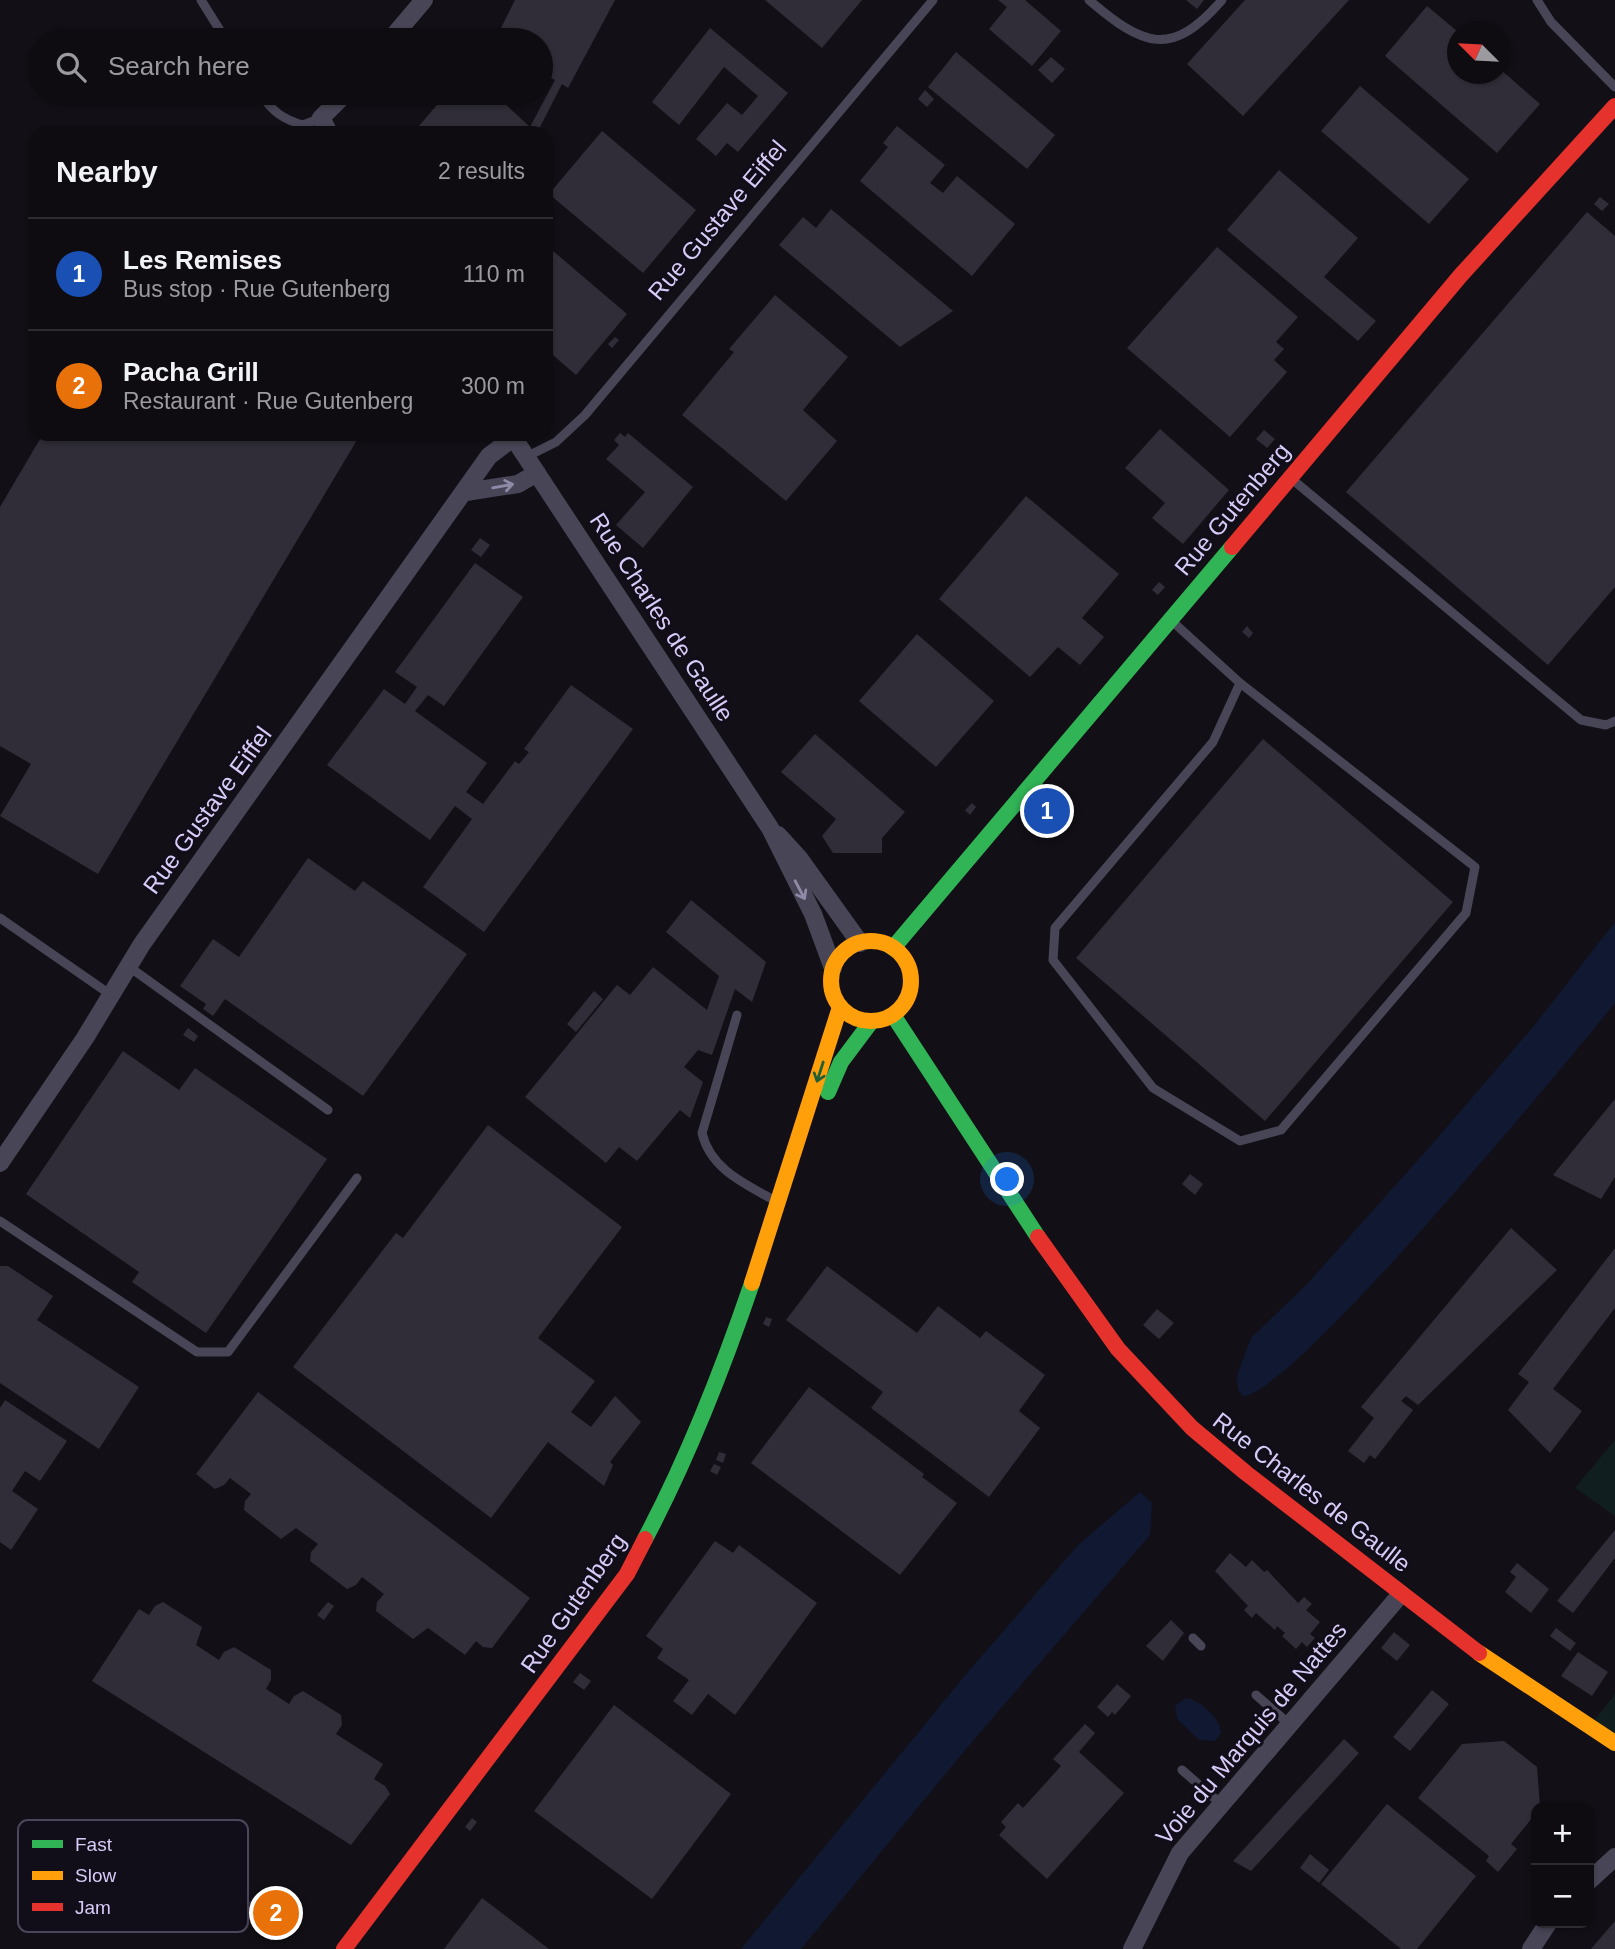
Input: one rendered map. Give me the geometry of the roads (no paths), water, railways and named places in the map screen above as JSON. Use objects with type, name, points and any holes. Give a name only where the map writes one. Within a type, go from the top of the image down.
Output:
[{"type":"street","points":[[400,28],[424,0]]},
{"type":"street","points":[[325,125],[338,105]]},
{"type":"street","name":"Rue Gutenberg","points":[[893,948],[1461,275],[1615,106]]},
{"type":"street","name":"Rue Gustave Eiffel","points":[[0,1163],[128,966],[489,456],[506,441]]},
{"type":"street","name":"Rue Charles de Gaulle","points":[[515,441],[770,828],[813,914],[833,968]]},
{"type":"street","points":[[466,492],[518,484],[537,473]]},
{"type":"street","name":"Rue Charles de Gaulle","points":[[770,828],[799,858],[860,943]]},
{"type":"street","points":[[860,943],[882,943],[893,948],[903,957],[911,978],[909,995],[893,1015],[871,1021],[850,1016],[840,1007],[831,981],[833,968],[840,956],[860,943]]},
{"type":"street","name":"Rue Gutenberg","points":[[344,1949],[627,1574],[674,1485],[716,1389],[780,1203],[840,1007]]},
{"type":"street","name":"Rue Charles de Gaulle","points":[[893,1015],[1059,1266],[1128,1361],[1164,1402],[1222,1457],[1492,1665],[1615,1743]]},
{"type":"street","name":"Rue Gutenberg","points":[[780,1203],[841,1062],[871,1021]]},
{"type":"street","name":"Voie du Marquis de Nattes","points":[[1132,1949],[1180,1853],[1401,1594]]},
{"type":"street","points":[[1594,1876],[1615,1857]]},
{"type":"street","points":[[1531,1949],[1545,1928]]},
{"type":"lane","points":[[201,0],[218,28]]},
{"type":"lane","name":"Rue Gustave Eiffel","points":[[526,457],[556,442],[585,415],[933,0]]},
{"type":"lane","points":[[1089,0],[1124,29],[1146,38],[1172,38],[1199,27],[1222,0]]},
{"type":"lane","points":[[1537,0],[1551,22],[1615,87]]},
{"type":"lane","points":[[268,105],[284,119],[303,125],[325,125]]},
{"type":"lane","points":[[1289,477],[1581,720],[1606,725],[1615,721]]},
{"type":"lane","points":[[1169,619],[1240,683],[1475,867],[1466,913],[1281,1130],[1240,1141],[1153,1088],[1053,960],[1055,928],[1213,742],[1240,683]]},
{"type":"lane","points":[[0,918],[111,995]]},
{"type":"lane","points":[[128,966],[328,1110]]},
{"type":"lane","points":[[737,1015],[702,1133],[705,1148],[727,1174],[780,1203]]},
{"type":"lane","points":[[0,1221],[197,1352],[215,1354],[228,1352],[357,1178]]},
{"type":"lane","points":[[1193,1638],[1201,1646]]},
{"type":"lane","points":[[1256,1695],[1289,1723]]},
{"type":"lane","points":[[1182,1770],[1220,1803]]},
{"type":"water","points":[[1615,922],[1615,1003],[1490,1152],[1370,1286],[1315,1342],[1271,1381],[1243,1396],[1238,1390],[1237,1376],[1251,1338],[1308,1283],[1426,1151],[1533,1027]]},
{"type":"water","points":[[1140,1492],[1152,1503],[1150,1535],[966,1749],[801,1949],[741,1949],[967,1673],[1078,1545]]},
{"type":"water","points":[[1186,1698],[1203,1706],[1214,1716],[1221,1733],[1215,1741],[1199,1740],[1177,1719],[1175,1706]]},
{"type":"place","name":"Les Remises","points":[[1047,811]]},
{"type":"place","name":"Pacha Grill","points":[[276,1913]]}]
